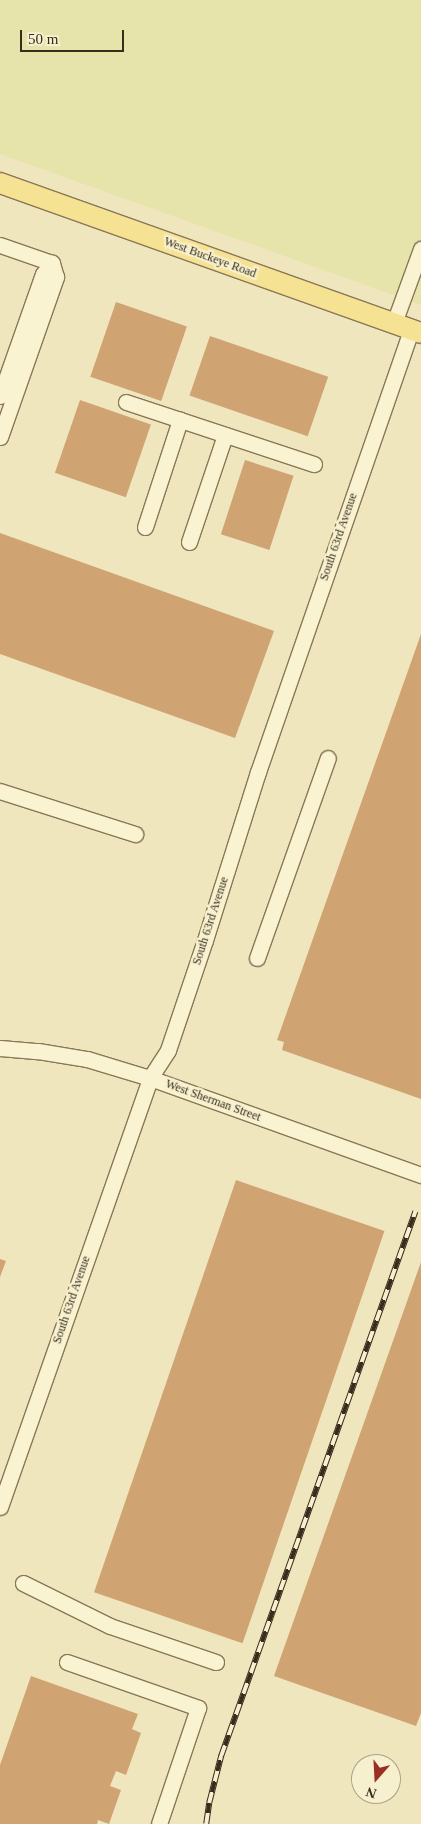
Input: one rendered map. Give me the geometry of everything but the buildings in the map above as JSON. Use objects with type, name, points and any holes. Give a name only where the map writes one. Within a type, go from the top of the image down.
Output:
[{"type":"main road","name":"West Buckeye Road","points":[[0,183],[409,329]]},
{"type":"street","points":[[0,245],[52,263]]},
{"type":"street","name":"South 63rd Avenue","points":[[0,1507],[150,1078],[168,1050],[206,940],[285,692],[409,329],[421,248]]},
{"type":"street","points":[[0,396],[43,274],[52,263]]},
{"type":"street","points":[[0,437],[56,277],[52,263]]},
{"type":"street","points":[[126,402],[314,464]]},
{"type":"street","points":[[145,527],[180,420]]},
{"type":"street","points":[[188,542],[225,435]]},
{"type":"street","points":[[257,958],[328,758]]},
{"type":"street","points":[[0,791],[135,834]]},
{"type":"street","name":"West Sherman Street","points":[[0,1048],[38,1051],[86,1060],[150,1078],[421,1175]]},
{"type":"street","points":[[23,1583],[110,1626],[216,1662]]},
{"type":"street","points":[[67,1662],[198,1708],[159,1824]]},
{"type":"shaded area","points":[[0,0],[421,0],[421,305],[0,154]]},
{"type":"railway","points":[[206,1824],[209,1803],[221,1756],[415,1212]]}]
